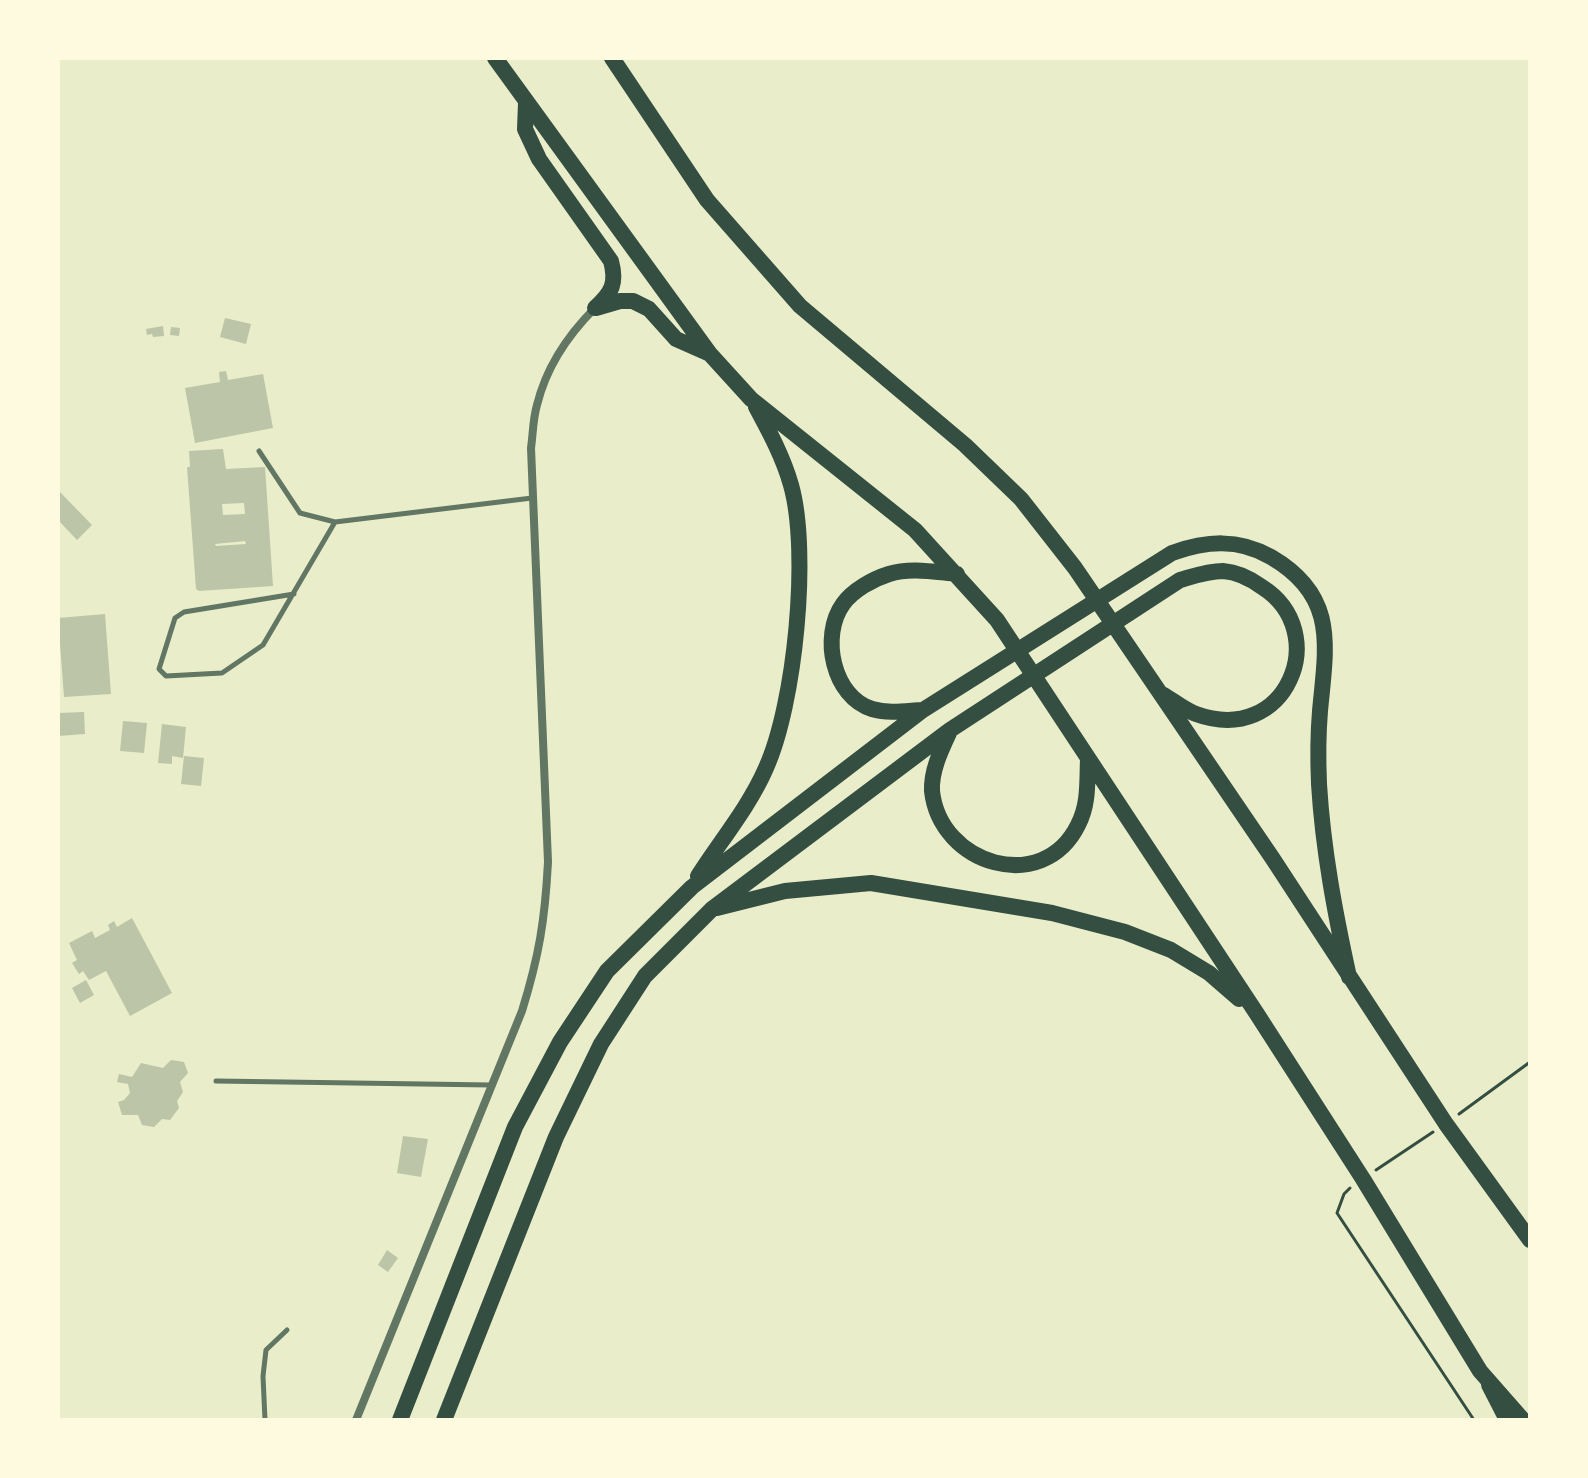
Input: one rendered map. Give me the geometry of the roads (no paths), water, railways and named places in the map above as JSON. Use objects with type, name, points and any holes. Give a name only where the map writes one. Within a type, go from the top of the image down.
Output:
[{"type":"highway","points":[[495,58],[710,354],[751,399],[915,530],[997,620],[1257,1014],[1363,1179],[1480,1371],[1523,1420]]},
{"type":"highway","points":[[612,58],[707,200],[800,306],[965,445],[1021,499],[1075,568],[1273,859],[1446,1124],[1529,1238]]},
{"type":"highway","points":[[526,103],[525,129],[539,159],[611,261],[614,273],[612,291],[595,308]]},
{"type":"highway","points":[[595,308],[633,301],[649,309],[676,339],[710,354]]},
{"type":"highway","points":[[692,887],[745,808],[767,767],[781,726],[791,667],[799,540],[792,488],[778,448],[751,399]]},
{"type":"highway","points":[[400,1420],[515,1127],[560,1042],[607,971],[692,887],[923,710],[1172,553],[1199,544],[1232,543],[1262,552],[1288,567],[1310,590],[1323,620],[1327,652],[1320,714],[1319,780],[1324,847],[1349,977]]},
{"type":"highway","points":[[923,710],[891,713],[869,709],[847,693],[835,671],[832,648],[834,625],[842,604],[861,587],[889,573],[915,570],[957,574]]},
{"type":"highway","points":[[444,1420],[556,1137],[601,1044],[645,976],[712,909],[950,730],[1180,580],[1223,571],[1248,578],[1271,593],[1290,617],[1296,650],[1292,678],[1283,694],[1264,710],[1243,718],[1214,719],[1193,713],[1157,690]]},
{"type":"highway","points":[[950,730],[938,755],[932,788],[937,811],[952,838],[972,855],[998,864],[1031,864],[1057,852],[1078,826],[1087,799],[1088,759]]},
{"type":"highway","points":[[712,909],[785,891],[871,883],[1052,913],[1125,932],[1171,950],[1209,973],[1257,1014]]},
{"type":"main road","points":[[1480,1371],[1506,1420]]},
{"type":"street","points":[[356,1420],[522,1011],[538,961],[545,919],[548,862],[531,448],[537,404],[555,360],[576,327],[595,308]]},
{"type":"lane","points":[[259,451],[300,513],[335,522],[532,498]]},
{"type":"lane","points":[[294,594],[184,612],[175,618],[159,669],[166,676],[222,673],[263,645],[294,594],[335,522]]},
{"type":"lane","points":[[216,1081],[492,1085]]},
{"type":"lane","points":[[265,1420],[263,1376],[266,1350],[287,1330]]}]
